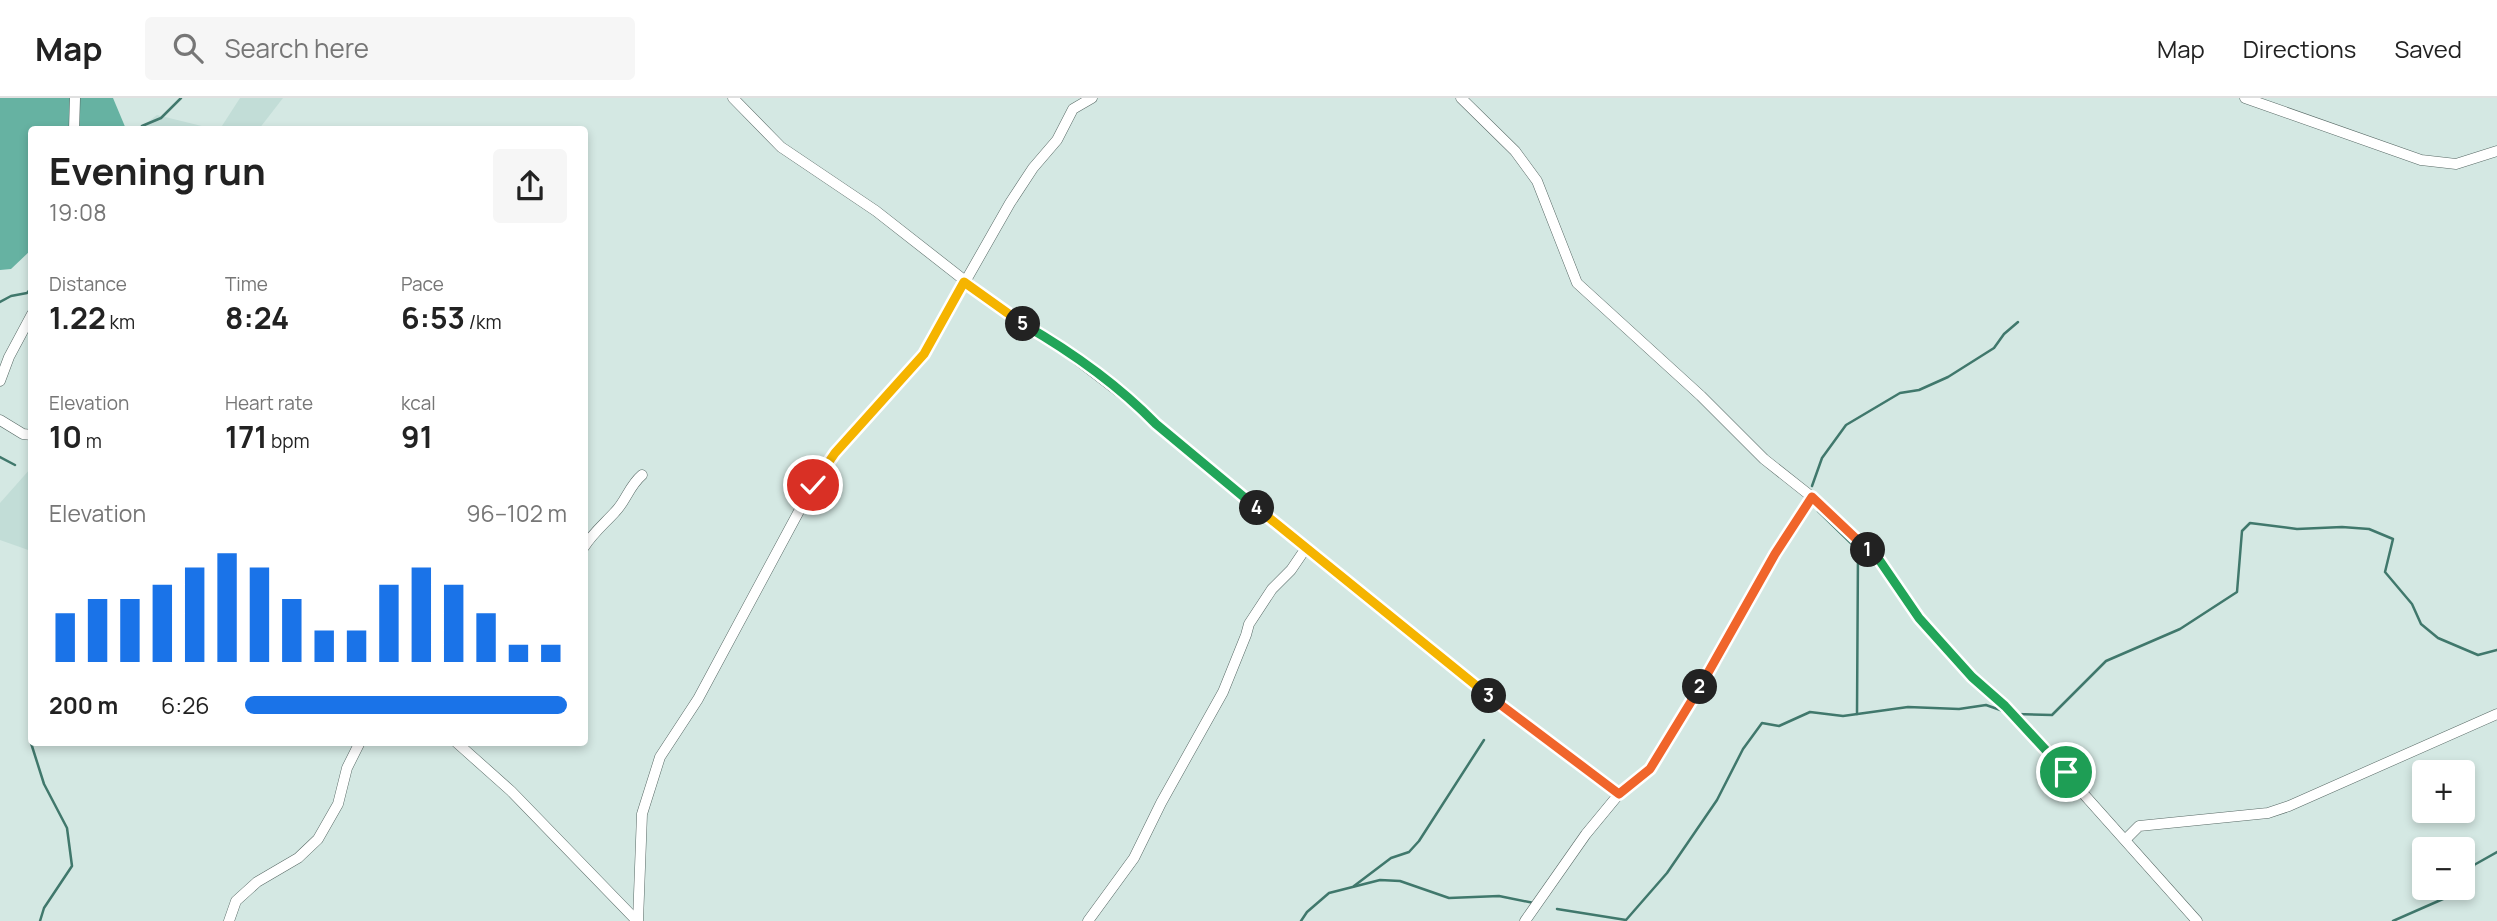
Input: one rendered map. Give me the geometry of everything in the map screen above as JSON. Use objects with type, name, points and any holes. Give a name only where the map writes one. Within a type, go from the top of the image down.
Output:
[{"type":"street","points":[[74,126],[75,98]]},
{"type":"street","points":[[733,98],[781,147],[876,211],[964,282],[1010,316],[1054,342],[1140,408],[1156,424],[1493,700],[1619,794]]},
{"type":"street","points":[[637,921],[642,814],[660,757],[698,699],[813,485],[835,453],[924,354],[1010,203],[1033,168],[1057,140],[1073,109],[1092,98]]},
{"type":"street","points":[[1461,98],[1516,151],[1537,181],[1577,283],[1701,396],[1765,459],[1812,497],[1880,561],[1919,618],[1972,677],[2005,706],[2197,921]]},
{"type":"street","points":[[2245,98],[2421,160],[2456,164],[2497,151]]},
{"type":"street","points":[[0,381],[28,321]]},
{"type":"street","points":[[0,420],[28,435]]},
{"type":"street","points":[[588,542],[616,512],[631,486],[642,475]]},
{"type":"street","points":[[1525,921],[1586,834],[1619,794],[1650,769],[1716,661],[1775,554],[1812,497]]},
{"type":"street","points":[[1088,921],[1134,858],[1161,803],[1223,692],[1249,624],[1272,589],[1291,570],[1306,548]]},
{"type":"street","points":[[2126,839],[2139,827],[2268,813],[2289,806],[2497,714]]},
{"type":"street","points":[[229,921],[236,901],[257,882],[298,858],[318,839],[338,804],[347,768],[358,746]]},
{"type":"street","points":[[462,746],[511,791],[637,921]]},
{"type":"shaded area","points":[[240,98],[283,98],[261,126],[222,126]]},
{"type":"shaded area","points":[[157,115],[202,126],[143,126]]},
{"type":"shaded area","points":[[28,471],[28,550],[0,540],[0,503]]},
{"type":"green space","points":[[0,98],[113,98],[125,126],[28,126],[28,253],[11,269],[0,270]]},
{"type":"waterway","points":[[142,126],[161,118],[181,98]]},
{"type":"waterway","points":[[0,302],[28,292]]},
{"type":"waterway","points":[[1812,486],[1822,458],[1846,425],[1900,393],[1919,390],[1948,377],[1994,348],[2004,334],[2018,322]]},
{"type":"waterway","points":[[0,457],[15,465]]},
{"type":"waterway","points":[[1818,511],[1858,550],[1857,714]]},
{"type":"waterway","points":[[2015,714],[2052,715],[2106,661],[2180,629],[2237,592],[2242,531],[2250,523],[2297,529],[2369,529],[2393,539],[2385,572],[2412,604],[2421,624],[2438,638],[2478,655],[2497,650]]},
{"type":"waterway","points":[[1557,909],[1626,920],[1667,873],[1717,800],[1743,749],[1762,723],[1779,726],[1810,712],[1843,716],[1908,707],[1959,709],[1986,705],[2006,712]]},
{"type":"waterway","points":[[1354,886],[1391,858],[1409,852],[1419,841],[1484,740]]},
{"type":"waterway","points":[[32,746],[44,784],[67,828],[72,866],[44,908],[40,921]]},
{"type":"waterway","points":[[2475,864],[2497,852]]},
{"type":"waterway","points":[[1301,921],[1307,912],[1329,893],[1380,880],[1400,881],[1449,898],[1499,896],[1534,903]]},
{"type":"waterway","points":[[2393,921],[2441,900]]},
{"type":"route","points":[[813,485],[835,453],[924,354],[964,282],[1010,316],[1054,342],[1140,408],[1301,544],[1493,700],[1619,794],[1650,769],[1716,661],[1775,554],[1812,497],[1880,561],[1919,618],[1972,677],[2005,706],[2066,772]]}]
